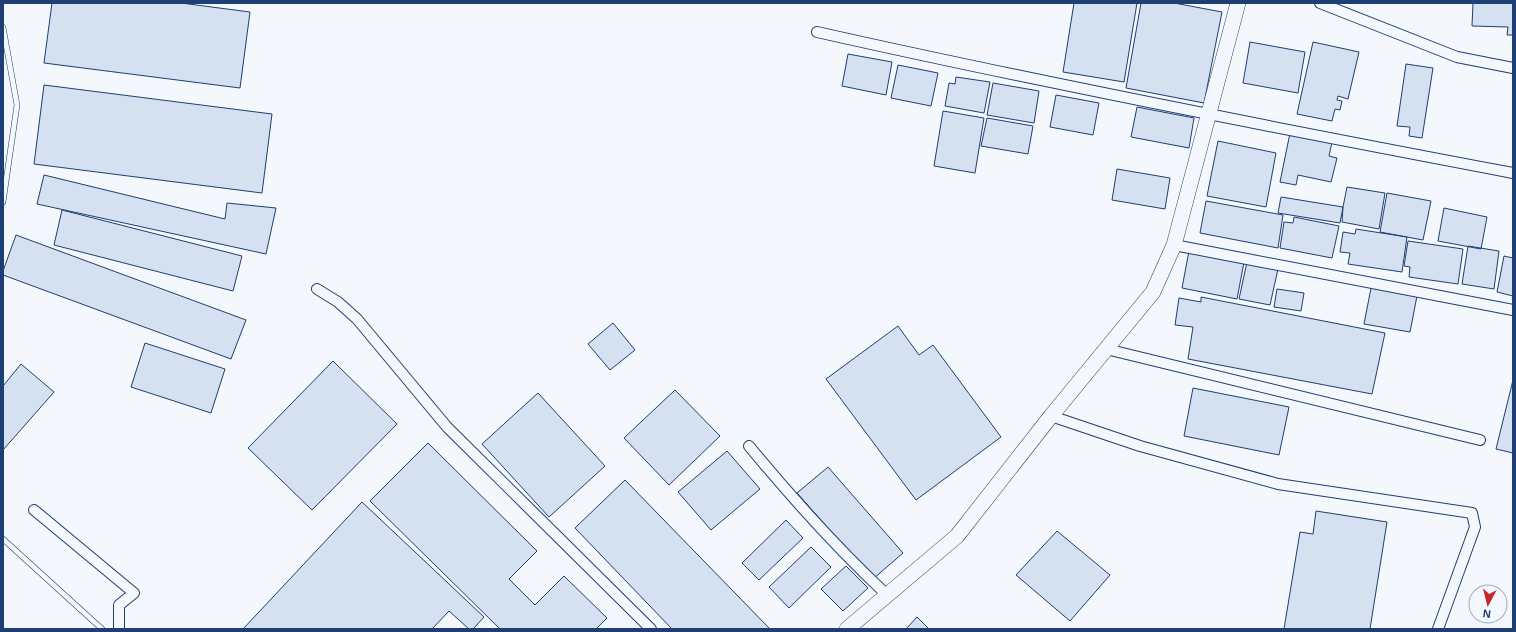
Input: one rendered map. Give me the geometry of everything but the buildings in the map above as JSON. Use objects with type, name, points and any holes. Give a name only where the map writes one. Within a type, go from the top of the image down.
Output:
[{"type":"street","points":[[847,629],[957,536],[1051,416],[1153,292],[1174,245],[1238,3]]},
{"type":"street","points":[[1320,3],[1457,57],[1513,68]]},
{"type":"street","points":[[817,32],[1209,115],[1513,173]]},
{"type":"street","points":[[1174,245],[1513,310]]},
{"type":"street","points":[[317,289],[338,302],[357,319],[447,427],[651,629]]},
{"type":"street","points":[[1106,349],[1480,440]]},
{"type":"street","points":[[1051,416],[1140,446],[1278,484],[1472,513],[1475,527],[1438,629]]},
{"type":"street","points":[[749,446],[770,472],[853,563],[887,595]]},
{"type":"street","points":[[34,510],[134,593],[119,605],[119,629]]},
{"type":"lane","points":[[3,26],[17,105],[5,170],[3,202]]},
{"type":"lane","points":[[3,539],[102,629]]}]
